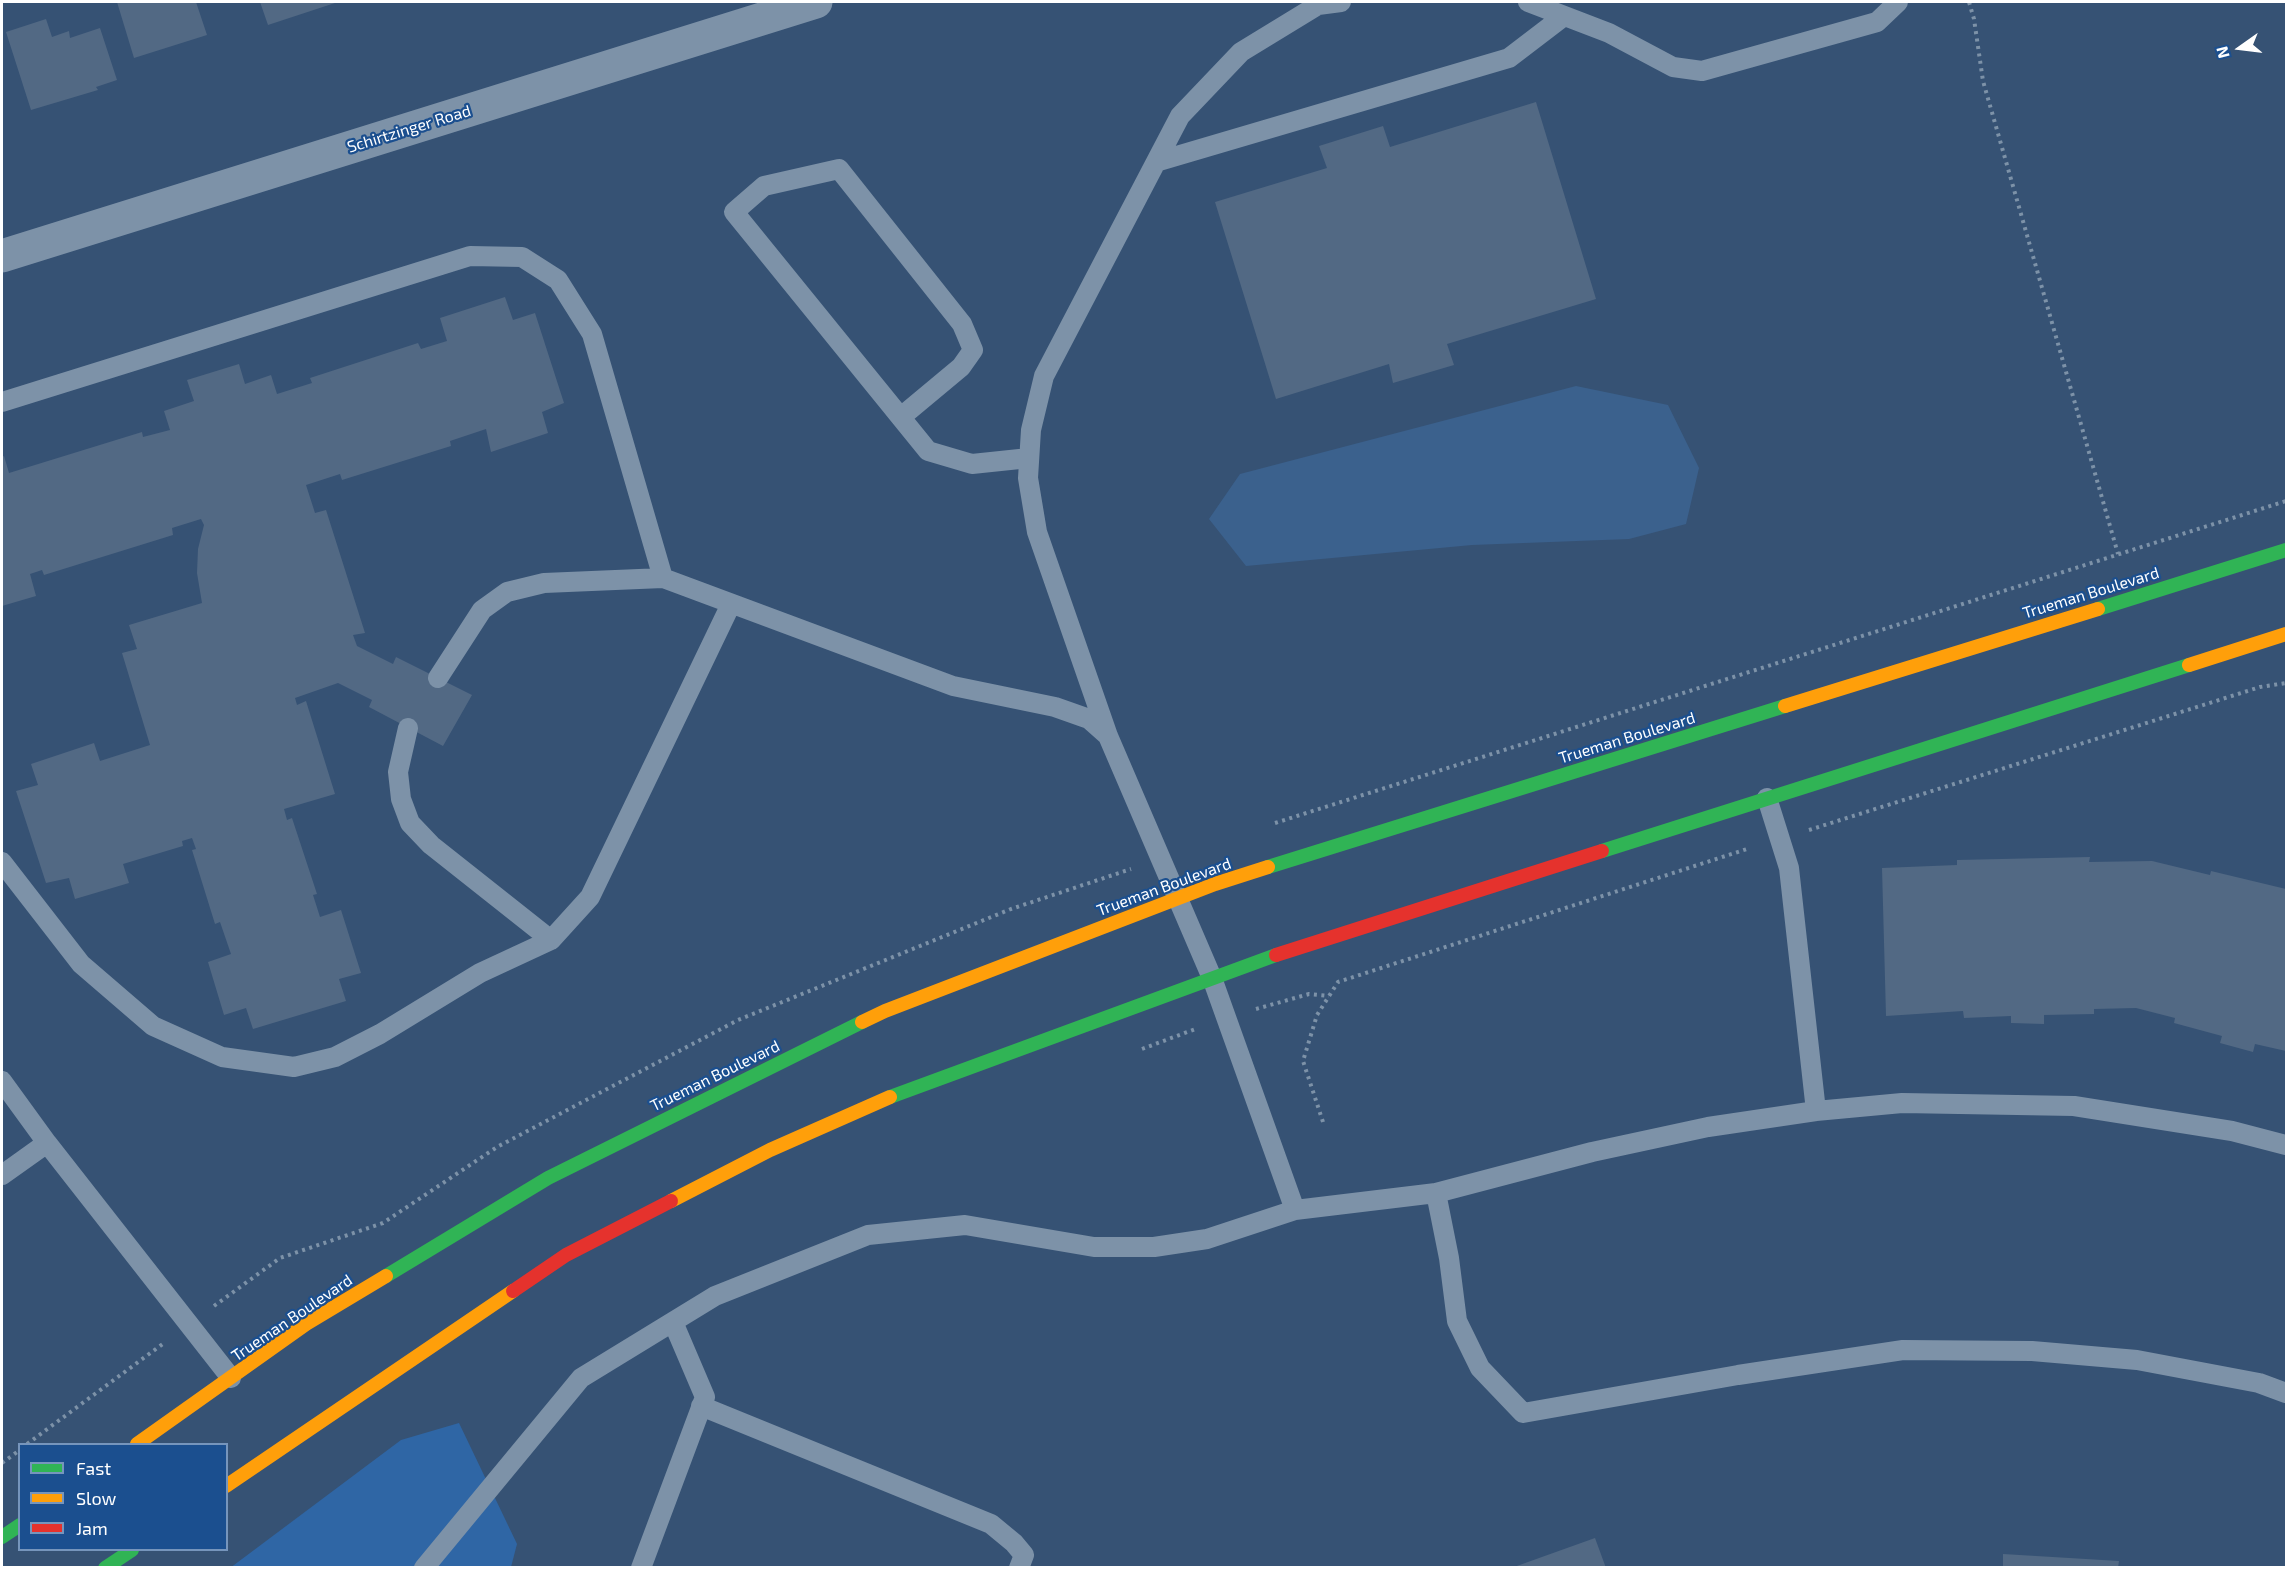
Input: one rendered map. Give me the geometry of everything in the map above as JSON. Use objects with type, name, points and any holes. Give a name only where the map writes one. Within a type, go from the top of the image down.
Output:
[{"type":"main road","name":"Trueman Boulevard","points":[[137,1443],[306,1324],[548,1178],[885,1011],[1215,884],[2286,550]]},
{"type":"main road","points":[[228,1484],[566,1255],[770,1150],[917,1085],[1290,951],[2286,634]]},
{"type":"main road","points":[[2,1537],[18,1526]]},
{"type":"main road","points":[[105,1568],[130,1551]]},
{"type":"street","name":"Schirtzinger Road","points":[[2,256],[816,2]]},
{"type":"lane","points":[[1295,1210],[1212,978],[1108,736],[1037,532],[1028,478],[1031,430],[1044,376],[1180,116],[1241,52],[1318,4],[1341,2]]},
{"type":"lane","points":[[1528,2],[1609,33],[1673,67],[1702,71],[1877,22],[1898,2]]},
{"type":"lane","points":[[1156,162],[1509,58],[1564,16]]},
{"type":"lane","points":[[901,417],[961,367],[973,350],[962,324],[838,169],[764,186],[734,212],[928,451],[972,464],[1029,458]]},
{"type":"lane","points":[[2,402],[470,256],[522,257],[558,280],[592,334],[663,578]]},
{"type":"lane","points":[[438,678],[482,610],[507,592],[544,583],[663,578],[953,686],[1055,707],[1089,719],[1108,736]]},
{"type":"lane","points":[[2,862],[81,964],[153,1026],[222,1057],[294,1067],[335,1056],[380,1034],[480,973],[551,940],[590,897],[731,604]]},
{"type":"lane","points":[[408,728],[398,772],[401,799],[410,823],[431,845],[551,940]]},
{"type":"lane","points":[[1767,798],[1789,868],[1816,1111]]},
{"type":"lane","points":[[2,1081],[47,1143],[231,1378]]},
{"type":"lane","points":[[424,1568],[581,1378],[715,1296],[868,1235],[965,1225],[1094,1247],[1154,1247],[1207,1239],[1295,1210],[1436,1193],[1592,1152],[1708,1126],[1816,1111],[1902,1103],[2074,1106],[2232,1131],[2286,1145]]},
{"type":"lane","points":[[2,1175],[47,1143]]},
{"type":"lane","points":[[1436,1193],[1449,1258],[1457,1321],[1480,1368],[1523,1413],[1738,1375],[1903,1350],[2032,1351],[2137,1360],[2259,1383],[2286,1393]]},
{"type":"lane","points":[[641,1568],[705,1397],[673,1322]]},
{"type":"lane","points":[[701,1406],[991,1524],[1014,1543],[1024,1555],[1019,1568]]},
{"type":"path","points":[[1969,2],[1974,19],[1983,81],[2118,554]]},
{"type":"path","points":[[1264,826],[2286,501]]},
{"type":"path","points":[[1323,1122],[1304,1061],[1317,1015],[1338,982],[1780,838],[2259,687],[2286,683]]},
{"type":"path","points":[[2,1463],[18,1451]]},
{"type":"shaded area","points":[[1576,386],[1668,405],[1699,468],[1686,524],[1629,539],[1472,545],[1246,566],[1209,519],[1240,474]]},
{"type":"shaded area","points":[[459,1423],[517,1544],[511,1567],[230,1568],[401,1440]]},
{"type":"building","points":[[117,2],[196,2],[207,35],[134,58]]},
{"type":"building","points":[[260,2],[338,2],[268,25]]},
{"type":"building","points":[[46,19],[52,37],[69,31],[70,38],[100,28],[117,80],[96,87],[98,90],[31,110],[6,32]]},
{"type":"building","points":[[1536,102],[1596,299],[1447,344],[1454,365],[1393,383],[1389,364],[1276,399],[1215,202],[1327,168],[1319,146],[1383,126],[1390,147]]},
{"type":"building","points":[[505,297],[513,320],[535,313],[564,403],[542,412],[548,433],[491,452],[486,429],[450,441],[451,446],[342,480],[340,474],[306,485],[315,513],[326,510],[365,633],[353,635],[357,646],[393,664],[396,657],[472,695],[443,746],[369,707],[372,700],[338,683],[295,698],[297,705],[306,701],[335,794],[284,809],[287,820],[292,818],[317,894],[313,895],[320,917],[341,910],[361,973],[339,979],[346,1001],[253,1029],[246,1008],[224,1015],[208,962],[231,954],[220,922],[215,924],[192,850],[196,849],[192,838],[182,841],[183,846],[123,864],[129,883],[75,899],[69,878],[46,883],[16,791],[38,785],[31,764],[94,743],[100,761],[150,745],[122,653],[137,649],[129,625],[202,603],[197,573],[198,549],[204,525],[201,519],[172,528],[173,535],[44,575],[42,570],[30,574],[36,596],[2,606],[2,457],[4,456],[9,473],[142,432],[143,437],[170,430],[164,411],[194,401],[187,380],[239,364],[245,384],[271,375],[277,394],[312,383],[310,378],[418,343],[421,349],[447,341],[440,318]]},
{"type":"building","points":[[2090,857],[2089,862],[2152,861],[2210,875],[2211,871],[2286,889],[2286,1051],[2255,1044],[2253,1052],[2220,1043],[2222,1036],[2174,1023],[2175,1018],[2136,1008],[2094,1009],[2094,1014],[2044,1015],[2044,1024],[2011,1023],[2011,1016],[1964,1018],[1963,1011],[1886,1016],[1882,868],[1957,865],[1957,860]]},
{"type":"building","points":[[1595,1538],[1606,1568],[1514,1568],[1514,1567]]},
{"type":"building","points":[[2003,1554],[2119,1561],[2118,1568],[2003,1568]]},
{"type":"traffic: fast","points":[[2098,609],[2286,550]]},
{"type":"traffic: fast","points":[[1602,851],[2189,665]]},
{"type":"traffic: fast","points":[[1268,867],[1785,706]]},
{"type":"traffic: fast","points":[[890,1097],[1276,955]]},
{"type":"traffic: fast","points":[[386,1276],[548,1178],[862,1022]]},
{"type":"traffic: fast","points":[[2,1537],[18,1526]]},
{"type":"traffic: fast","points":[[105,1568],[130,1551]]},
{"type":"traffic: slow","points":[[1785,706],[2098,609]]},
{"type":"traffic: slow","points":[[2189,665],[2286,634]]},
{"type":"traffic: slow","points":[[862,1022],[885,1011],[1215,884],[1268,867]]},
{"type":"traffic: slow","points":[[671,1201],[770,1150],[890,1097]]},
{"type":"traffic: slow","points":[[138,1443],[306,1324],[386,1276]]},
{"type":"traffic: slow","points":[[228,1485],[513,1291]]},
{"type":"traffic: jam","points":[[1276,955],[1602,851]]},
{"type":"traffic: jam","points":[[513,1291],[566,1255],[671,1201]]}]
